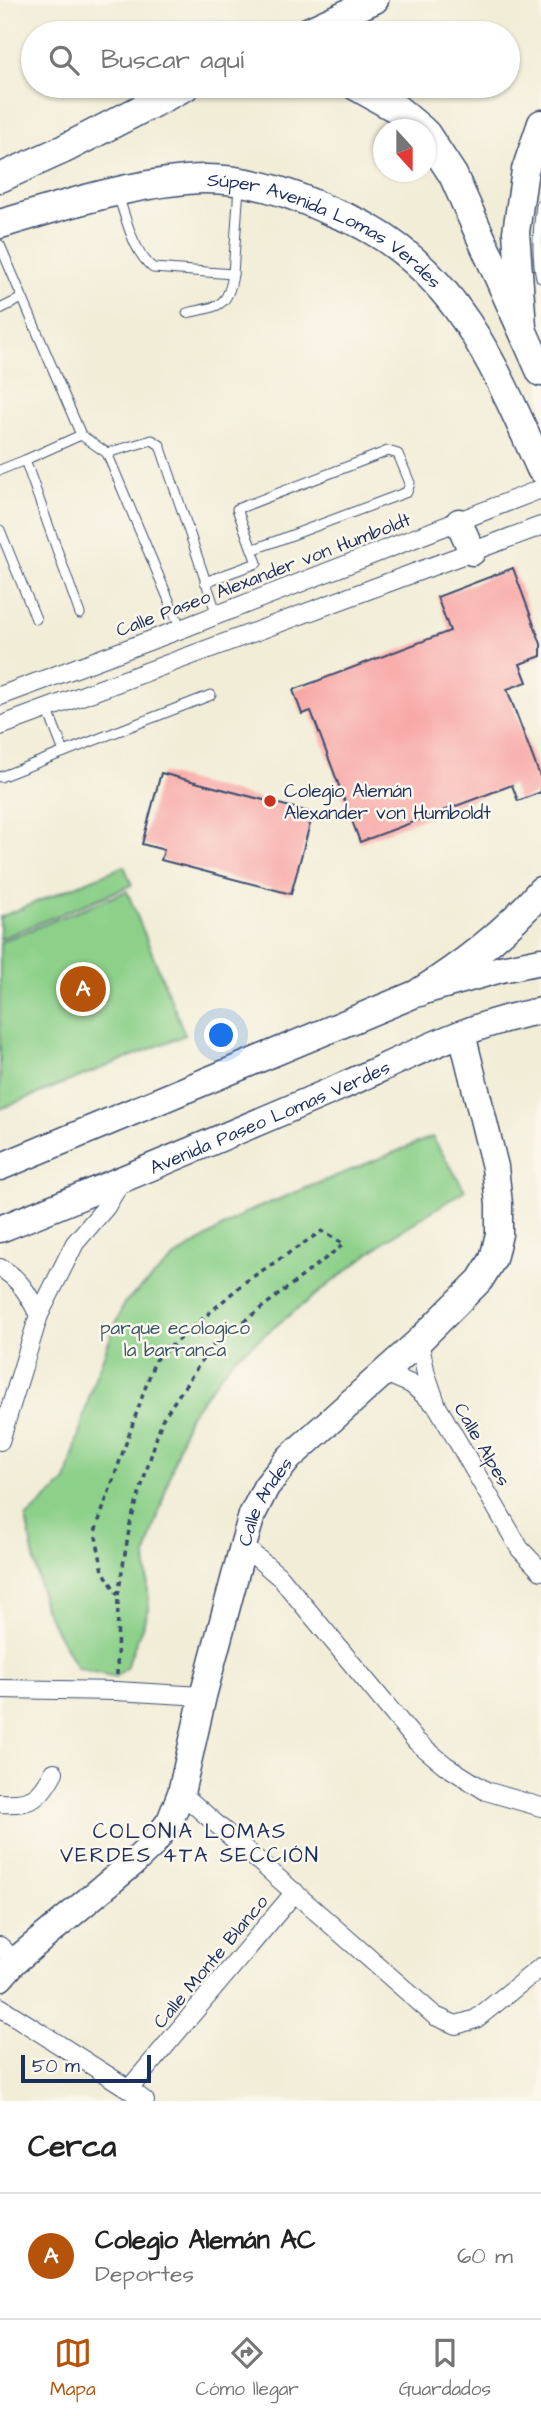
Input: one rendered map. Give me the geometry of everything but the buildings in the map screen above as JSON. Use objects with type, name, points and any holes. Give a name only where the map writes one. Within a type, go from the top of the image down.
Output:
[{"type":"main road","points":[[0,178],[162,98]]},
{"type":"main road","points":[[377,98],[409,119]]},
{"type":"main road","points":[[436,150],[453,175],[541,372]]},
{"type":"main road","name":"Súper Avenida Lomas Verdes","points":[[2,230],[116,190],[188,179],[240,182],[286,192],[368,228],[419,265],[458,307],[482,345],[541,470]]},
{"type":"main road","points":[[420,992],[501,935],[541,891]]},
{"type":"street","points":[[329,21],[375,0]]},
{"type":"street","points":[[523,329],[516,232],[525,170],[541,122]]},
{"type":"street","name":"Calle Paseo Alexander von Humboldt","points":[[0,696],[181,629],[541,489]]},
{"type":"street","points":[[459,522],[472,552]]},
{"type":"street","points":[[0,726],[541,526]]},
{"type":"street","points":[[0,1167],[420,992],[501,969],[541,961]]},
{"type":"street","name":"Avenida Paseo Lomas Verdes","points":[[0,1229],[122,1180],[463,1034],[524,1013],[541,1010]]},
{"type":"street","name":"Calle Andes","points":[[5,1962],[152,1845],[170,1821],[181,1793],[203,1696],[243,1546],[252,1515],[266,1487],[289,1458],[385,1373],[480,1280],[493,1259],[499,1234],[495,1167],[463,1034]]},
{"type":"street","points":[[0,1441],[39,1315],[75,1243],[106,1207],[122,1180]]},
{"type":"street","points":[[0,1268],[8,1272],[26,1290],[39,1315]]},
{"type":"street","name":"Calle Alpes","points":[[419,1341],[437,1406],[520,1549],[541,1571]]},
{"type":"street","name":"Calle Alpes","points":[[385,1373],[411,1384],[437,1406]]},
{"type":"street","points":[[243,1546],[281,1578],[416,1741],[445,1765],[486,1791],[541,1807]]},
{"type":"street","points":[[0,1689],[203,1696]]},
{"type":"street","points":[[0,1803],[17,1804],[34,1799],[44,1791],[54,1772]]},
{"type":"street","points":[[181,1793],[435,2015],[456,2025],[476,2019],[541,1967]]},
{"type":"street","name":"Calle Monte Blanco","points":[[130,2089],[295,1892]]},
{"type":"street","points":[[0,2007],[145,2101]]},
{"type":"lane","points":[[187,313],[218,306],[230,292],[240,182]]},
{"type":"lane","points":[[116,190],[130,231],[145,262],[153,268],[233,274]]},
{"type":"lane","points":[[541,205],[538,264],[541,278]]},
{"type":"lane","points":[[2,230],[22,298],[81,436],[107,453],[181,629]]},
{"type":"lane","points":[[0,309],[22,298]]},
{"type":"lane","points":[[0,470],[81,436]]},
{"type":"lane","points":[[107,453],[152,440],[160,445],[217,615]]},
{"type":"lane","points":[[205,582],[257,563],[252,550],[237,509],[388,451],[398,454],[410,482],[407,492],[252,550]]},
{"type":"lane","points":[[25,460],[80,614]]},
{"type":"lane","points":[[0,530],[36,619]]},
{"type":"lane","points":[[0,777],[211,695]]},
{"type":"lane","points":[[47,708],[64,752]]},
{"type":"path","points":[[116,1691],[118,1595],[130,1524],[162,1420],[211,1347],[344,1244],[322,1231],[245,1282],[155,1360],[95,1532],[103,1572],[118,1595]]},
{"type":"green space","points":[[124,866],[132,885],[0,939],[0,917]]},
{"type":"green space","points":[[127,891],[185,1035],[0,1109],[0,942]]},
{"type":"green space","name":"parque ecologico la barranca","points":[[432,1137],[465,1190],[385,1241],[233,1359],[187,1419],[146,1555],[149,1609],[126,1668],[115,1677],[77,1668],[44,1608],[26,1518],[66,1481],[93,1383],[124,1303],[175,1257],[245,1213]]},
{"type":"place","name":"Colegio Alemán Alexander von Humboldt","points":[[270,801]]},
{"type":"place","name":"Colegio Alemán AC","points":[[83,989]]},
{"type":"district","name":"COLONIA LOMAS VERDES 4TA SECCIÓN","points":[[190,1843]]}]
